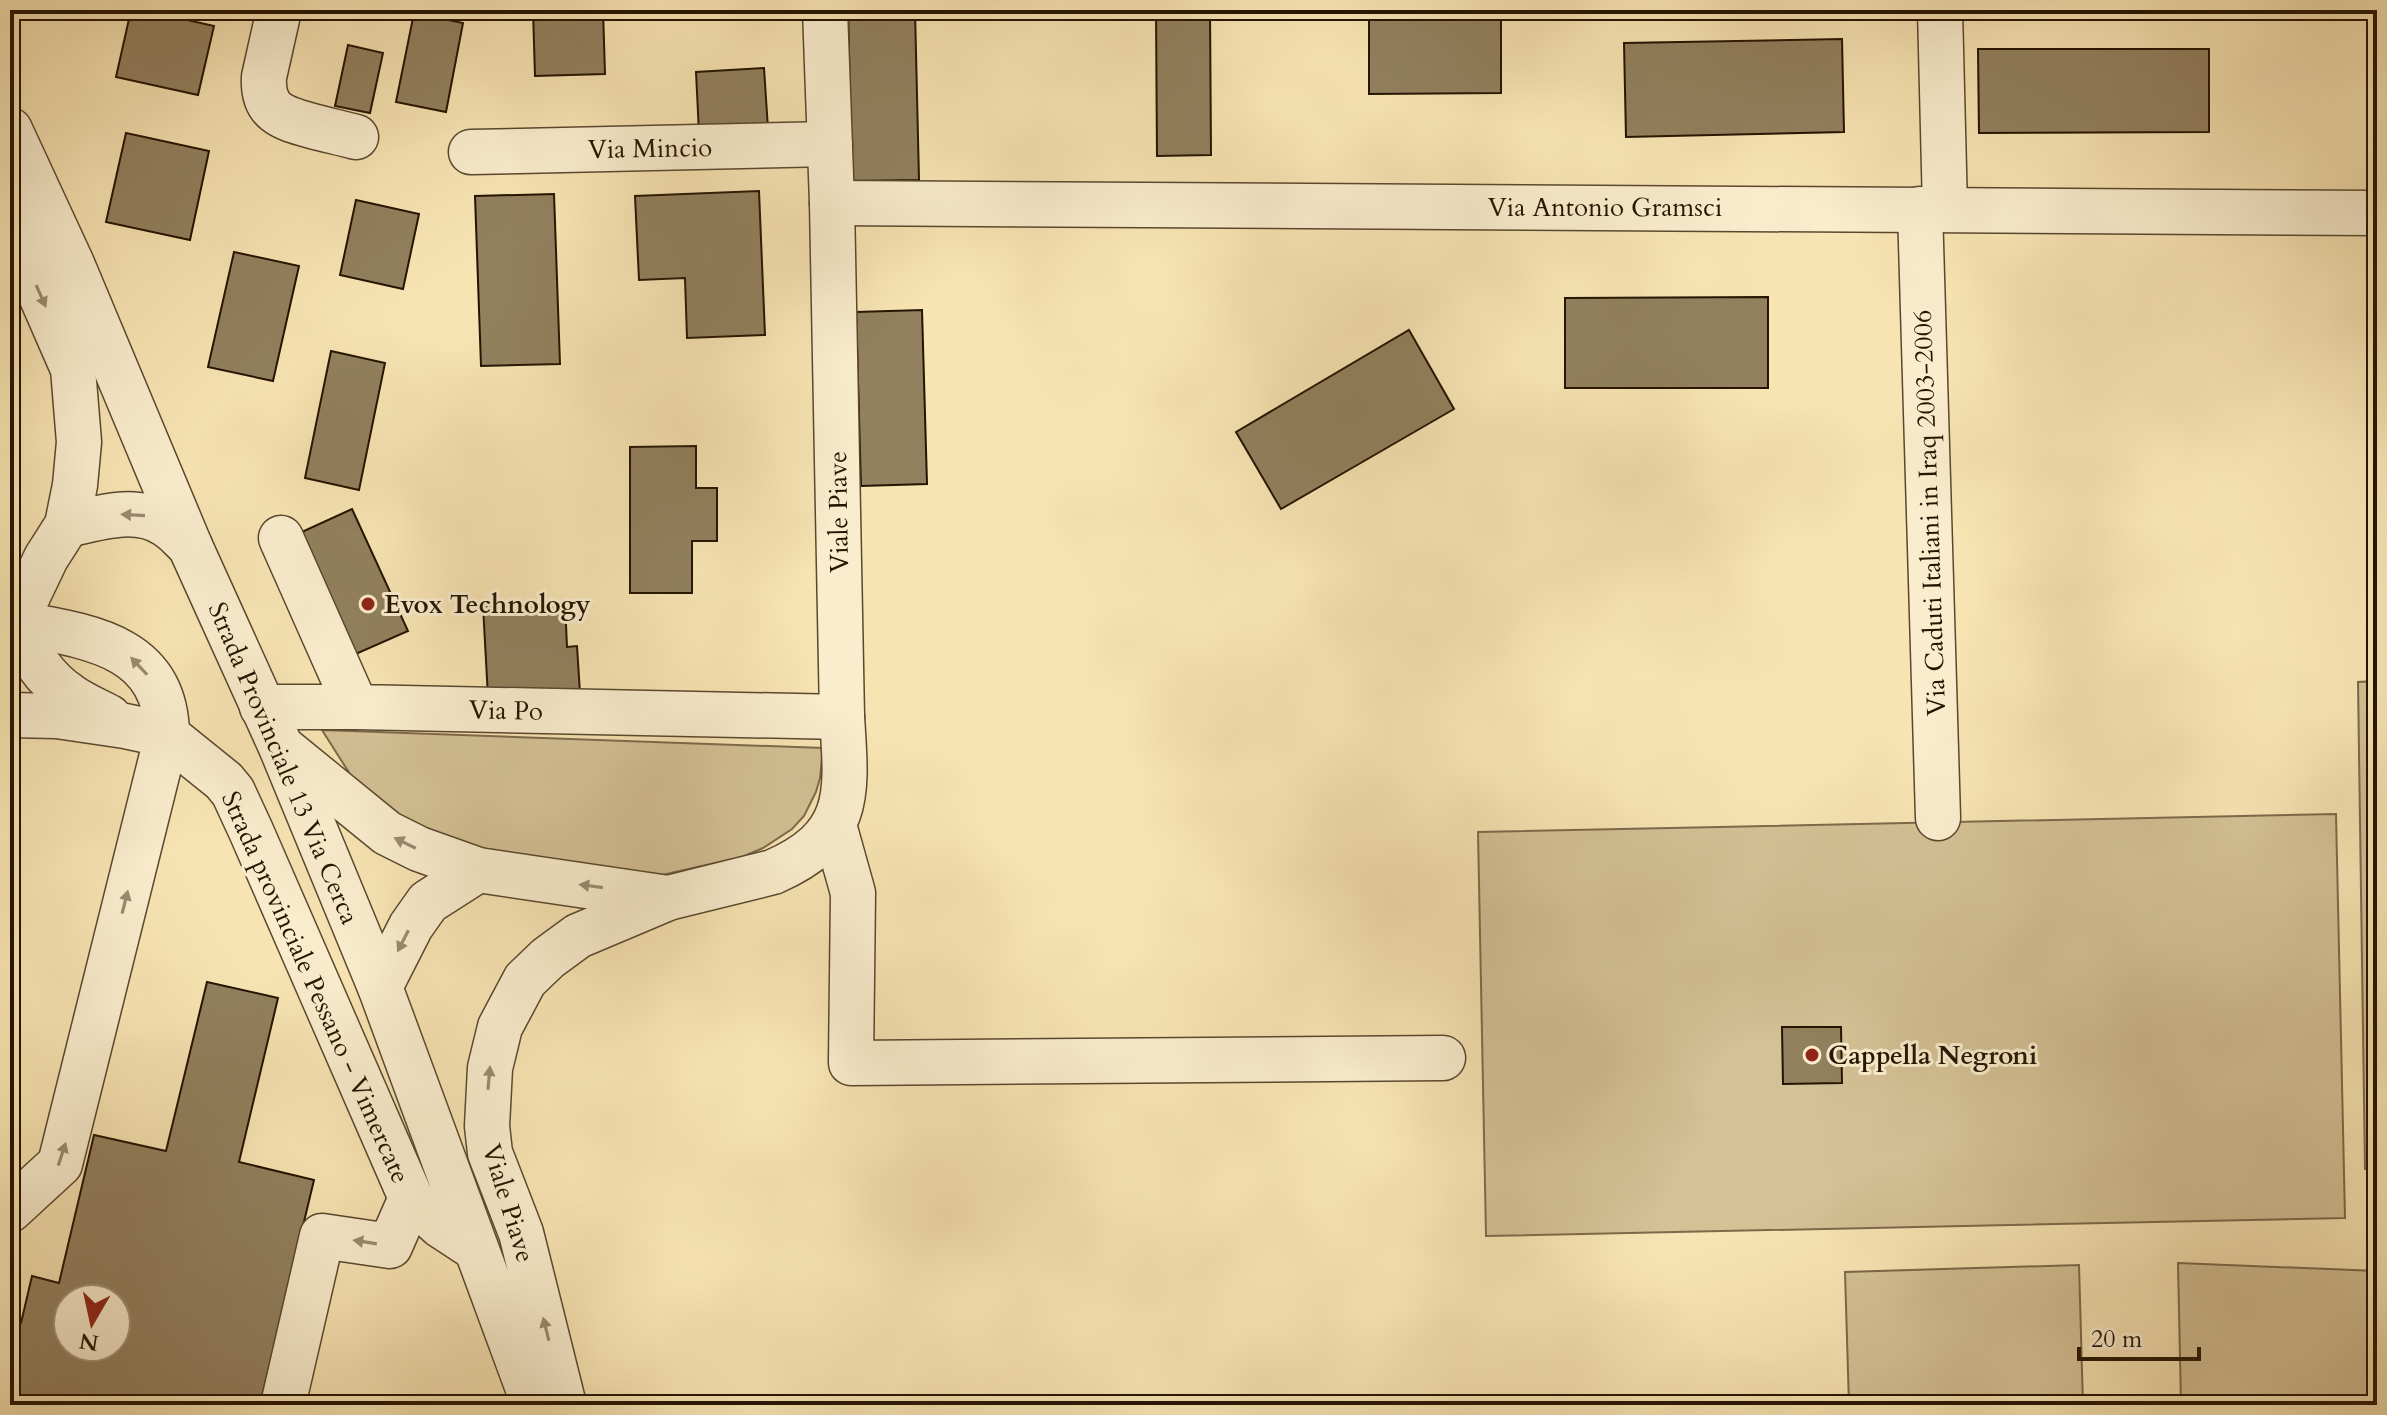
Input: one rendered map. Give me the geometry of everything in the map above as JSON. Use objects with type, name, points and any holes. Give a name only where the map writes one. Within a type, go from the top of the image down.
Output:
[{"type":"street","points":[[279,10],[264,77],[263,87],[269,106],[284,118],[356,137]]},
{"type":"street","name":"Viale Piave","points":[[564,1405],[521,1233],[490,1153],[487,1126],[490,1068],[495,1041],[508,1010],[535,969],[578,936],[668,898],[773,872],[801,858],[824,840],[834,825],[842,803],[845,774],[825,10]]},
{"type":"street","name":"Via Caduti Italiani in Iraq 2003-2006","points":[[1938,818],[1932,209],[1943,143],[1940,10]]},
{"type":"street","name":"Strada Provinciale 13 Via Cerca","points":[[10,130],[72,264],[190,546],[281,747],[380,987],[534,1405]]},
{"type":"street","name":"Via Mincio","points":[[471,152],[830,144]]},
{"type":"street","name":"Via Antonio Gramsci","points":[[832,203],[2377,213]]},
{"type":"street","points":[[10,225],[73,369],[79,442],[67,525],[46,558],[12,625]]},
{"type":"street","points":[[67,525],[113,515],[145,516],[166,524],[190,546]]},
{"type":"street","points":[[281,538],[356,707]]},
{"type":"street","points":[[12,625],[43,672],[67,695],[125,726]]},
{"type":"street","points":[[10,1210],[60,1164],[167,735],[167,713],[157,687],[131,657],[109,644],[82,635],[12,625]]},
{"type":"street","name":"Via Po","points":[[262,707],[842,717]]},
{"type":"street","name":"Strada provinciale Pessano - Vimercate","points":[[10,715],[57,716],[167,735],[224,781],[233,792],[411,1198],[440,1225],[475,1248]]},
{"type":"street","name":"Viale Piave","points":[[281,747],[387,833],[419,849],[478,870],[668,898]]},
{"type":"street","points":[[834,825],[853,893],[851,1063],[1443,1058]]},
{"type":"street","points":[[380,987],[411,926],[428,902],[478,870]]},
{"type":"street","points":[[283,1405],[322,1236],[390,1246],[411,1198]]},
{"type":"shaded area","points":[[2377,681],[2377,1169],[2365,1169],[2358,682]]},
{"type":"shaded area","points":[[322,730],[823,748],[816,792],[804,816],[792,829],[763,848],[742,857],[662,875],[502,855],[414,828],[355,782]]},
{"type":"shaded area","points":[[2336,814],[2345,1218],[1486,1236],[1478,832]]},
{"type":"shaded area","points":[[2178,1263],[2377,1271],[2377,1405],[2181,1405]]},
{"type":"shaded area","points":[[2079,1265],[2083,1405],[1849,1405],[1845,1272]]},
{"type":"building","points":[[131,10],[214,26],[198,95],[116,77]]},
{"type":"building","points":[[533,10],[603,10],[605,74],[535,76]]},
{"type":"building","points":[[848,10],[915,10],[919,180],[852,181]]},
{"type":"building","points":[[1156,10],[1210,10],[1211,155],[1157,156]]},
{"type":"building","points":[[1369,10],[1501,10],[1501,93],[1369,94]]},
{"type":"building","points":[[414,13],[463,23],[446,112],[396,102]]},
{"type":"building","points":[[1842,39],[1844,132],[1626,137],[1624,43]]},
{"type":"building","points":[[348,45],[383,53],[370,113],[335,106]]},
{"type":"building","points":[[1978,49],[2209,49],[2209,132],[1979,133]]},
{"type":"building","points":[[764,68],[768,129],[699,133],[696,72]]},
{"type":"building","points":[[126,133],[209,151],[190,240],[106,222]]},
{"type":"building","points":[[759,191],[765,335],[687,338],[685,278],[639,280],[635,196]]},
{"type":"building","points":[[554,194],[560,364],[481,366],[475,196]]},
{"type":"building","points":[[356,200],[419,214],[403,289],[340,275]]},
{"type":"building","points":[[234,252],[299,266],[273,381],[208,367]]},
{"type":"building","points":[[1768,297],[1768,388],[1565,388],[1565,298]]},
{"type":"building","points":[[922,310],[927,484],[861,486],[856,312]]},
{"type":"building","points":[[1409,330],[1454,409],[1281,509],[1236,432]]},
{"type":"building","points":[[331,351],[385,363],[359,490],[305,478]]},
{"type":"building","points":[[696,446],[696,488],[717,488],[717,541],[692,541],[692,593],[630,593],[630,447]]},
{"type":"building","points":[[352,509],[408,631],[349,657],[293,536]]},
{"type":"building","points":[[565,602],[567,647],[577,646],[580,693],[488,697],[483,606]]},
{"type":"building","points":[[207,982],[278,998],[239,1162],[314,1180],[260,1405],[10,1405],[10,1320],[21,1323],[32,1276],[59,1283],[94,1135],[166,1151]]},
{"type":"building","name":"Cappella Negroni","points":[[1782,1027],[1841,1027],[1842,1083],[1783,1084]]},
{"type":"place","name":"Evox Technology","points":[[368,604]]},
{"type":"place","name":"Cappella Negroni","points":[[1812,1055]]}]
